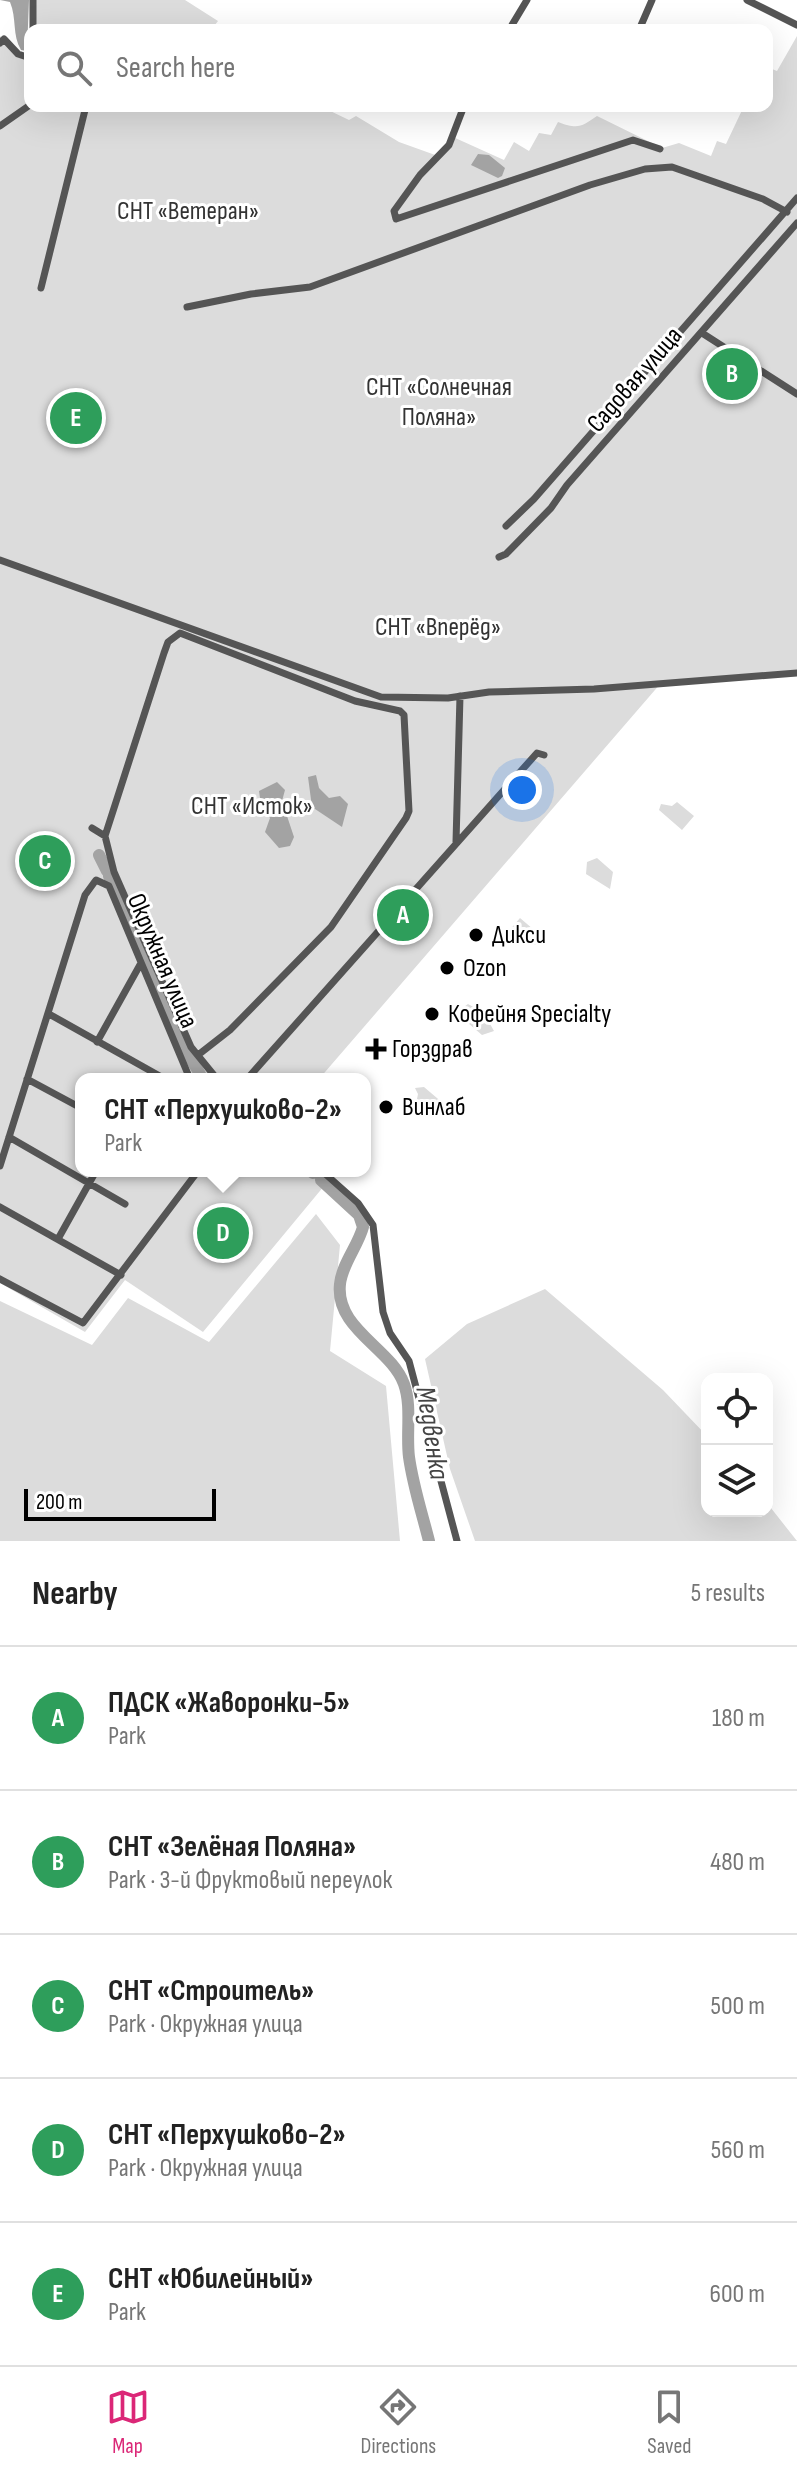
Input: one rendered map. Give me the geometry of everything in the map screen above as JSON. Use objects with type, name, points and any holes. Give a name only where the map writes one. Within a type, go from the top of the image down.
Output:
[{"type":"street","points":[[33,0],[33,24]]},
{"type":"street","points":[[513,24],[527,0]]},
{"type":"street","points":[[642,24],[652,0]]},
{"type":"street","points":[[747,0],[797,25]]},
{"type":"street","points":[[0,43],[4,39],[24,56]]},
{"type":"street","points":[[0,126],[24,109]]},
{"type":"street","points":[[41,288],[85,112]]},
{"type":"street","points":[[462,112],[449,145],[420,175],[394,211],[396,219],[633,140],[660,149]]},
{"type":"street","points":[[187,307],[251,294],[310,287],[590,185],[645,169],[672,167],[763,199],[787,212]]},
{"type":"street","points":[[506,526],[797,198]]},
{"type":"street","name":"Садовая улица","points":[[499,557],[506,554],[551,508],[567,485],[797,223]]},
{"type":"street","points":[[702,333],[797,394]]},
{"type":"street","points":[[0,560],[368,695],[409,700],[797,673]]},
{"type":"street","points":[[198,1055],[230,1030],[331,927],[409,811],[404,715],[393,707],[355,701],[180,633],[168,642],[105,836],[114,872],[191,1047],[208,1073]]},
{"type":"street","points":[[456,843],[460,696]]},
{"type":"street","points":[[252,1073],[537,753],[544,755]]},
{"type":"street","points":[[92,828],[105,836]]},
{"type":"street","name":"Окружная улица","points":[[0,1166],[85,895],[96,880],[109,886],[187,1073]]},
{"type":"street","points":[[97,1042],[141,963]]},
{"type":"street","points":[[49,1014],[145,1073]]},
{"type":"street","points":[[27,1079],[75,1105]]},
{"type":"street","points":[[9,1137],[75,1176]]},
{"type":"street","points":[[77,1177],[125,1204]]},
{"type":"street","points":[[58,1239],[93,1177]]},
{"type":"street","points":[[0,1279],[78,1323],[87,1320],[193,1177]]},
{"type":"street","points":[[329,1177],[358,1203],[373,1225],[383,1312],[390,1333],[409,1361],[457,1541]]},
{"type":"street","points":[[0,1207],[121,1275]]},
{"type":"green space","points":[[33,0],[185,0],[218,21],[216,24],[33,24]]},
{"type":"green space","points":[[0,36],[24,56],[24,112],[332,112],[349,120],[356,116],[399,142],[438,156],[453,137],[504,160],[514,142],[529,151],[539,133],[551,135],[558,122],[580,126],[597,116],[662,148],[679,143],[711,156],[717,141],[726,144],[741,112],[773,112],[773,69],[777,71],[797,36],[797,676],[661,683],[324,1073],[75,1073],[75,1177],[314,1177],[324,1186],[203,1332],[125,1280],[85,1332],[0,1283]]},
{"type":"green space","points":[[677,802],[694,816],[682,830],[659,810],[661,804],[672,806]]},
{"type":"green space","points":[[597,858],[613,872],[610,889],[586,874],[587,862]]},
{"type":"green space","points":[[520,918],[540,935],[540,944],[524,945],[508,932]]},
{"type":"green space","points":[[468,1004],[484,1013],[494,1031],[482,1035],[468,1023],[468,1016],[461,1009]]},
{"type":"green space","points":[[424,1087],[444,1104],[432,1118],[416,1104],[418,1094],[415,1088]]},
{"type":"green space","points":[[316,1214],[340,1245],[330,1351],[386,1386],[400,1541],[0,1541],[0,1301],[92,1345],[128,1298],[209,1342]]},
{"type":"green space","points":[[545,1289],[663,1390],[701,1430],[701,1517],[773,1517],[773,1511],[797,1541],[475,1541],[450,1469],[425,1359],[467,1324]]},
{"type":"shaded area","points":[[0,0],[29,0],[28,24],[24,24],[24,50],[18,44],[10,2]]},
{"type":"shaded area","points":[[478,154],[489,155],[505,168],[502,176],[498,178],[471,165]]},
{"type":"shaded area","points":[[316,775],[319,788],[329,798],[340,796],[348,804],[342,827],[312,807],[308,777]]},
{"type":"shaded area","points":[[277,782],[285,790],[282,801],[294,837],[290,846],[279,848],[265,832],[270,818],[261,805],[259,791]]},
{"type":"waterway","name":"Медвенка","points":[[99,855],[107,871]]},
{"type":"waterway","name":"Медвенка","points":[[109,876],[186,1051],[199,1073]]},
{"type":"waterway","name":"Медвенка","points":[[321,1180],[359,1215],[363,1227],[341,1277],[341,1300],[346,1314],[388,1360],[404,1384],[408,1401],[409,1457],[429,1541]]},
{"type":"place","name":"СНТ «Зелёная Поляна»","points":[[732,374]]},
{"type":"place","name":"СНТ «Юбилейный»","points":[[76,418]]},
{"type":"place","name":"СНТ «Строитель»","points":[[45,861]]},
{"type":"place","name":"ПДСК «Жаворонки-5»","points":[[403,915]]},
{"type":"place","name":"Дикси","points":[[476,935]]},
{"type":"place","name":"Ozon","points":[[447,968]]},
{"type":"place","name":"Кофейня Specialty","points":[[432,1014]]},
{"type":"place","name":"Горздрав","points":[[376,1049]]},
{"type":"place","name":"Винлаб","points":[[386,1107]]},
{"type":"place","name":"СНТ «Перхушково-2»","points":[[223,1233]]},
{"type":"park label","name":"СНТ «Ветеран»","points":[[188,211]]},
{"type":"park label","name":"СНТ «Солнечная Поляна»","points":[[439,402]]},
{"type":"park label","name":"СНТ «Вперёд»","points":[[438,627]]},
{"type":"park label","name":"СНТ «Исток»","points":[[252,806]]}]
